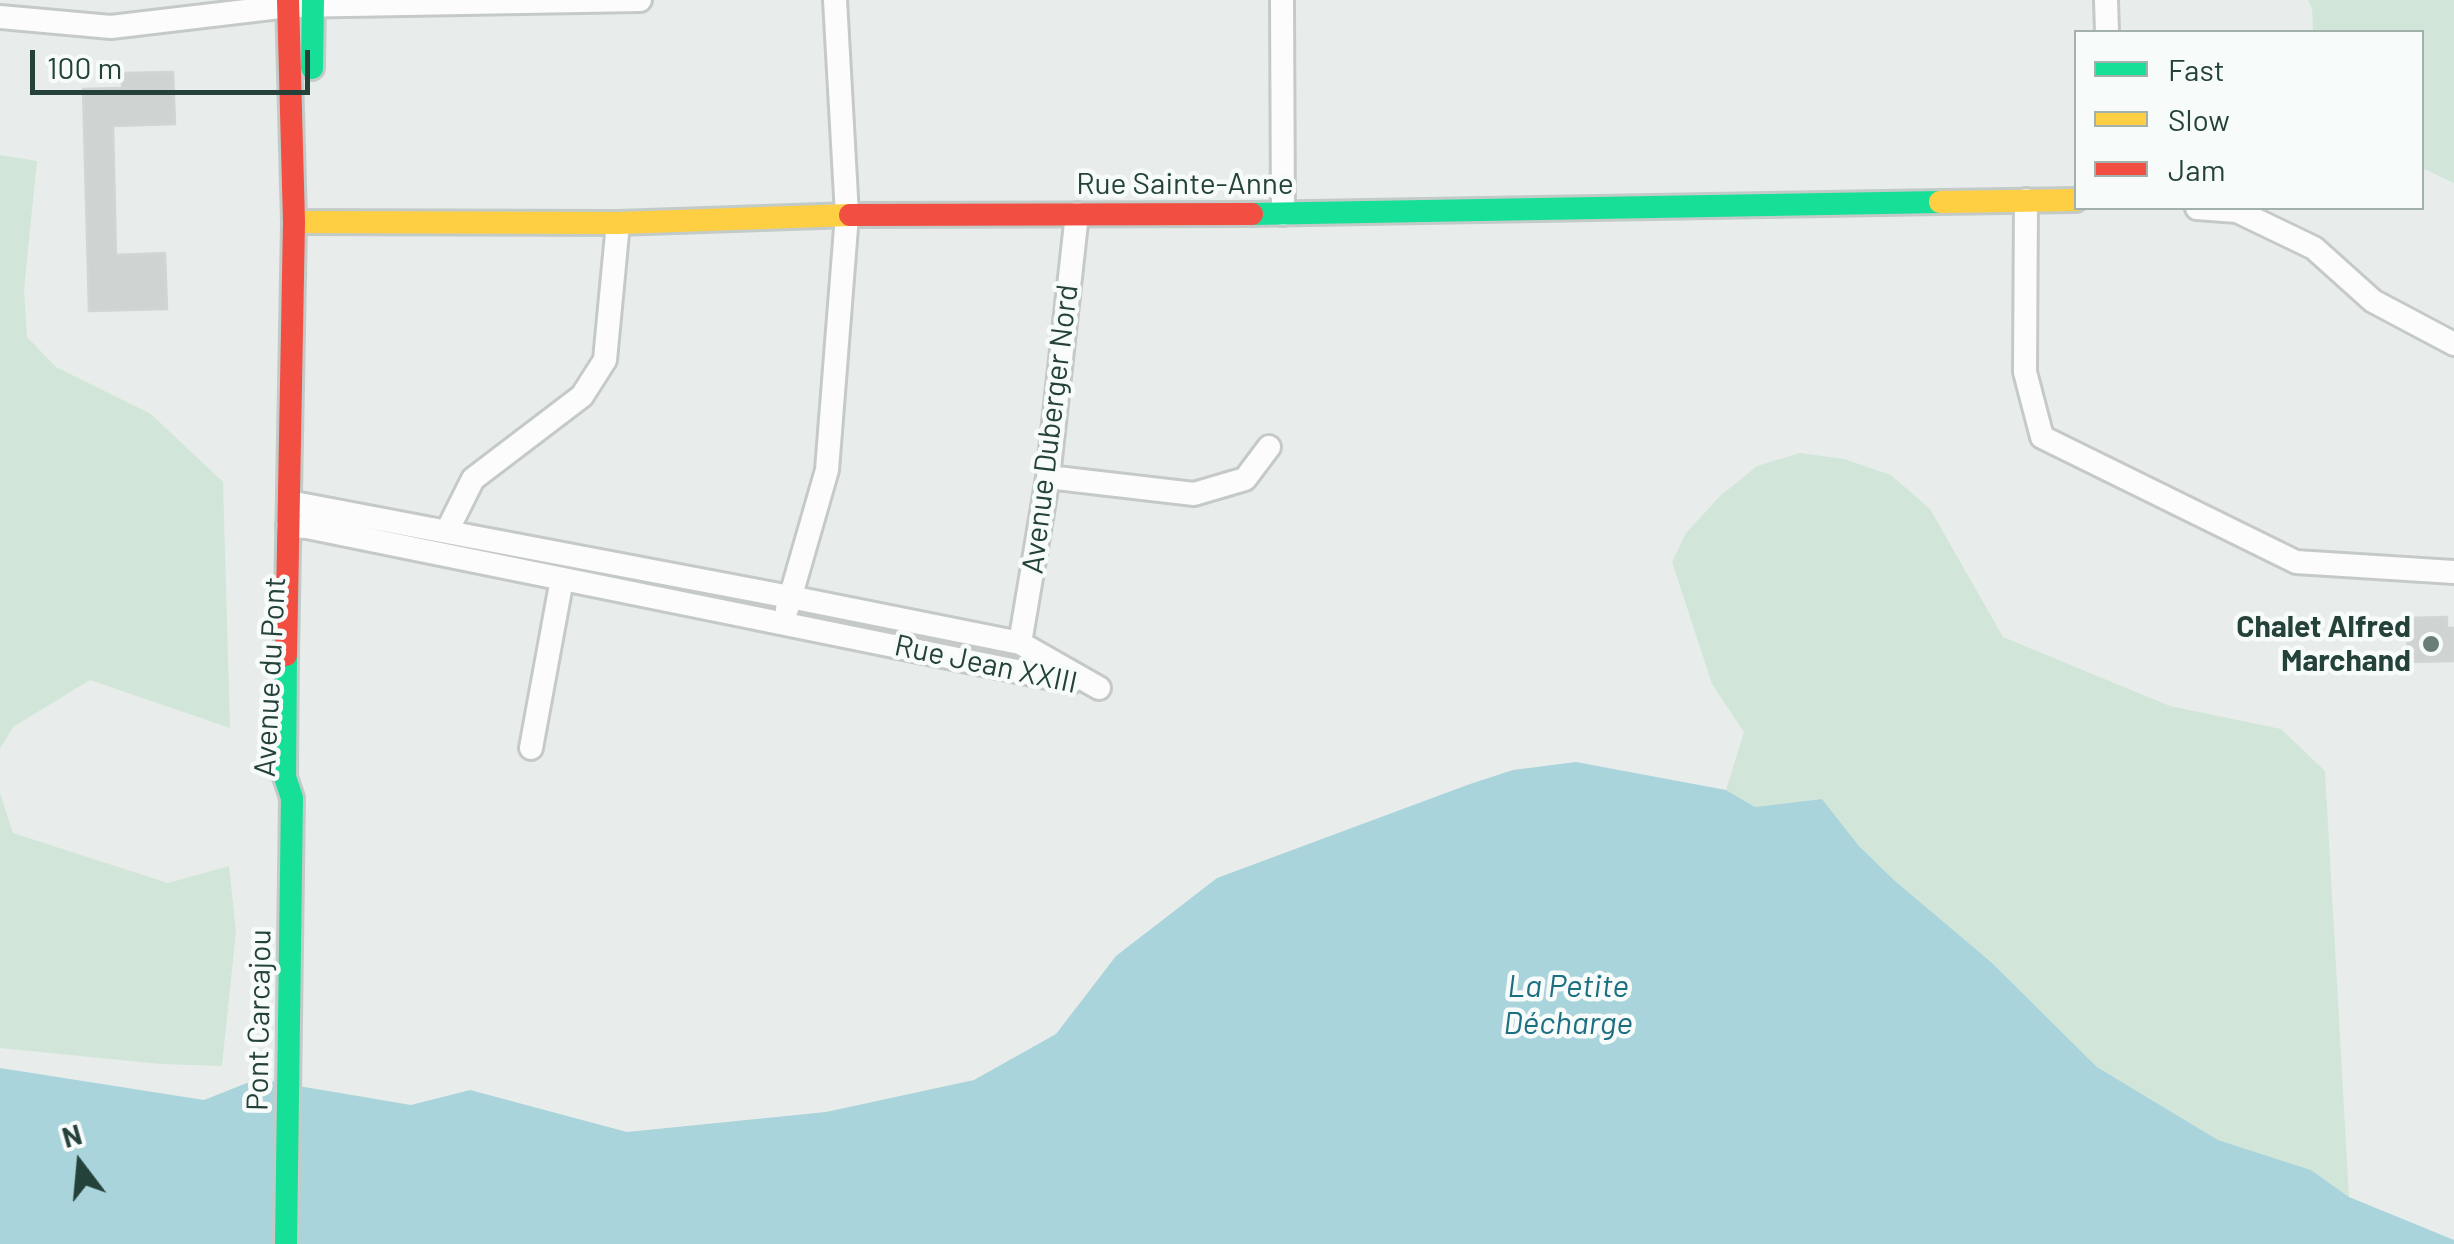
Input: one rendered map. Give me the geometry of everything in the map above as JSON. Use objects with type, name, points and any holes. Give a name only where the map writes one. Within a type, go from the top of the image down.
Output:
[{"type":"street","points":[[0,17],[111,27],[288,3],[640,0]]},
{"type":"street","points":[[784,622],[828,470],[847,215],[835,0]]},
{"type":"street","points":[[1282,0],[1283,214]]},
{"type":"street","points":[[2106,0],[2107,30]]},
{"type":"street","name":"Avenue du Pont","points":[[288,3],[302,222]]},
{"type":"street","name":"Avenue du Pont","points":[[292,798],[284,752],[298,515],[302,222],[313,3]]},
{"type":"street","points":[[2026,200],[2025,372],[2042,437],[2296,562],[2454,572]]},
{"type":"street","name":"Rue Sainte-Anne","points":[[302,222],[618,223],[847,215],[1283,214],[2074,200]]},
{"type":"street","points":[[2216,210],[2236,212],[2314,248],[2374,302],[2454,344]]},
{"type":"street","name":"Avenue Duberger Nord","points":[[1020,644],[1048,476],[1077,214]]},
{"type":"street","points":[[447,531],[473,479],[582,396],[605,360],[618,223]]},
{"type":"street","points":[[1048,476],[1194,494],[1245,479],[1269,447]]},
{"type":"street","name":"Rue Jean XXIII","points":[[298,515],[447,531],[1020,644],[1099,688],[562,579],[298,515]]},
{"type":"street","points":[[531,748],[562,579]]},
{"type":"street","name":"Pont Carcajou","points":[[286,1244],[292,798]]},
{"type":"green space","points":[[2308,0],[2454,0],[2454,183],[2424,169],[2424,30],[2313,30]]},
{"type":"green space","points":[[0,155],[37,161],[24,289],[27,337],[56,367],[151,414],[223,482],[230,728],[90,680],[13,727],[0,749]]},
{"type":"green space","points":[[1800,453],[1844,459],[1891,475],[1930,509],[2003,637],[2170,706],[2281,729],[2325,771],[2349,1197],[2311,1170],[2218,1140],[2097,1067],[1991,962],[1859,846],[1822,799],[1755,807],[1726,790],[1744,732],[1712,684],[1672,562],[1686,533],[1720,496],[1757,466]]},
{"type":"green space","points":[[0,793],[13,833],[168,883],[229,866],[236,931],[222,1066],[160,1064],[0,1048]]},
{"type":"water","name":"La Petite Décharge","points":[[1576,762],[1726,790],[1755,807],[1822,799],[1859,846],[1991,962],[2097,1067],[2218,1140],[2311,1170],[2349,1197],[2454,1240],[2454,1244],[0,1244],[0,1068],[204,1100],[257,1079],[411,1105],[470,1090],[627,1132],[826,1112],[974,1080],[1056,1034],[1116,956],[1217,878],[1513,770]]},
{"type":"building","points":[[173,72],[175,124],[113,126],[116,255],[165,253],[167,309],[89,311],[83,89],[122,88],[122,73]]},
{"type":"building","name":"Chalet Alfred Marchand","points":[[2447,617],[2447,628],[2454,628],[2454,661],[2408,662],[2407,618]]},
{"type":"traffic: fast","points":[[312,68],[313,0]]},
{"type":"traffic: fast","points":[[1252,214],[1940,202]]},
{"type":"traffic: fast","points":[[286,655],[285,777],[292,798],[286,1244]]},
{"type":"traffic: slow","points":[[1940,202],[2074,200]]},
{"type":"traffic: slow","points":[[294,222],[618,223],[850,215]]},
{"type":"traffic: jam","points":[[286,655],[294,222],[288,0]]},
{"type":"traffic: jam","points":[[850,215],[1252,214]]},
{"type":"place","name":"Chalet Alfred Marchand","points":[[2431,644]]}]
